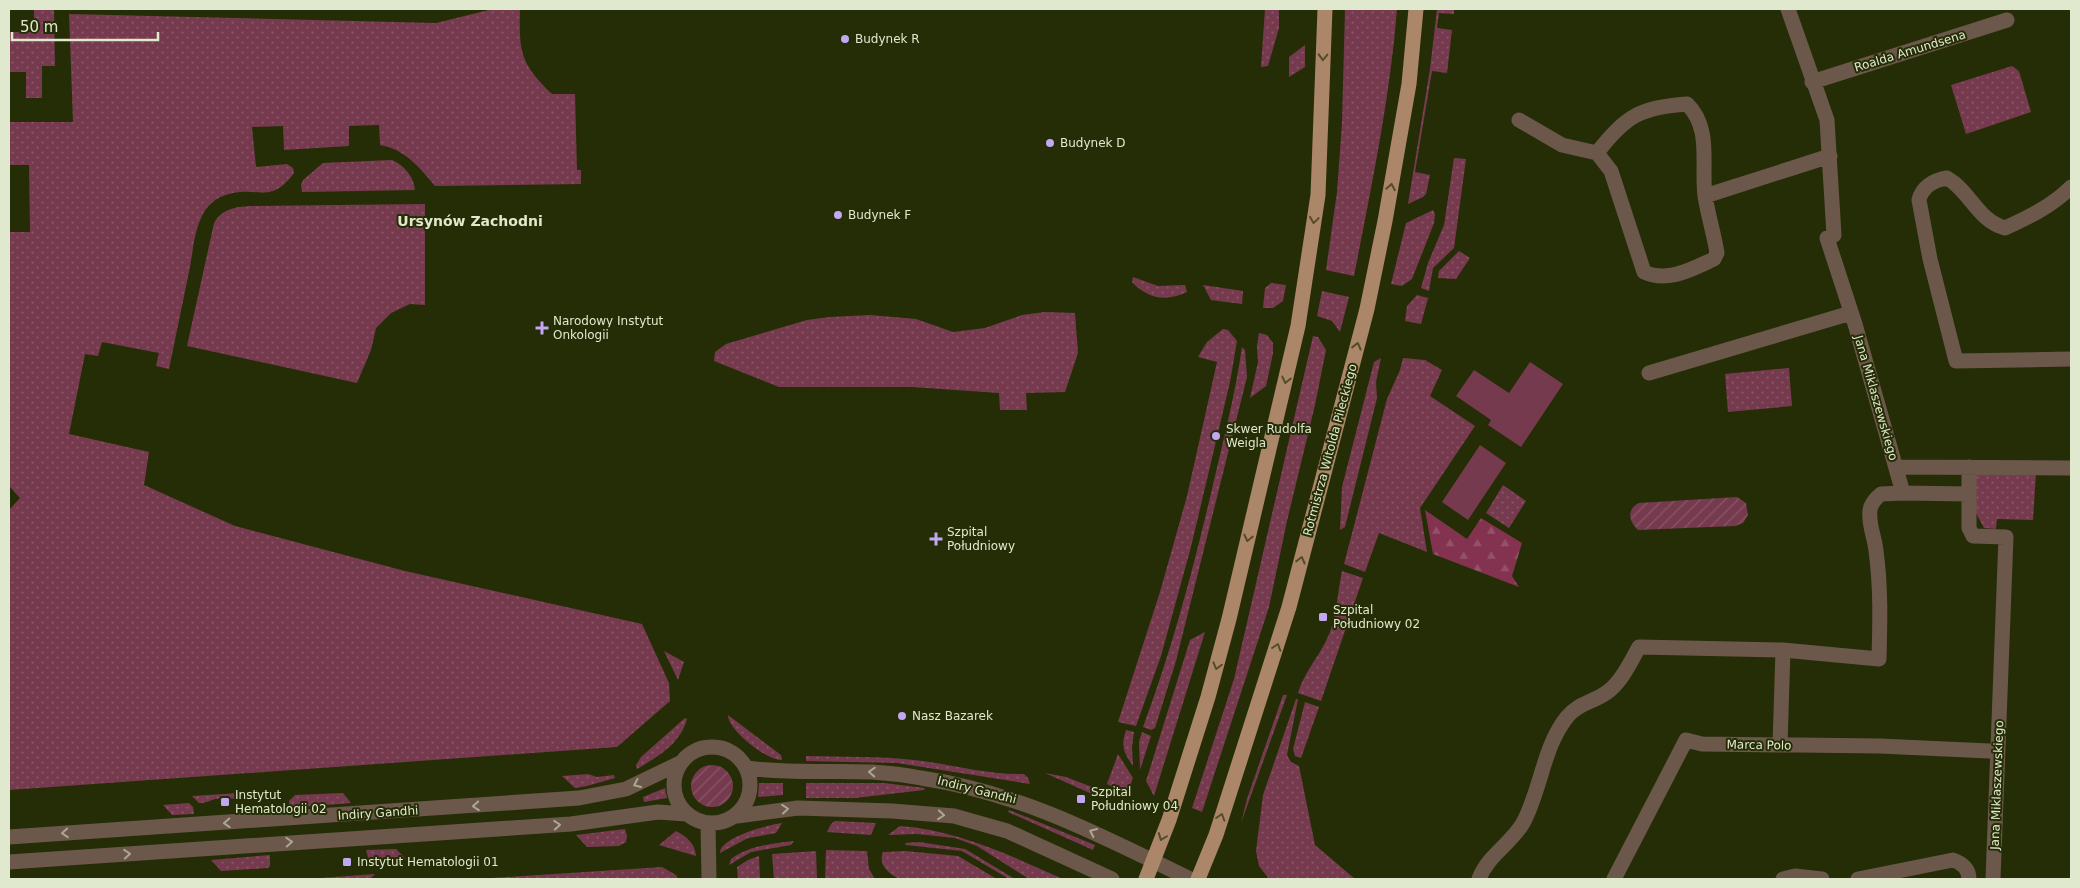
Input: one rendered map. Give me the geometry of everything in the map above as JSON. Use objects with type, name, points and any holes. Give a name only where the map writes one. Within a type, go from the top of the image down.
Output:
[{"type":"main road","points":[[1146,879],[1169,820],[1211,688],[1298,326],[1318,195],[1325,9]]},
{"type":"main road","name":"Rotmistrza Witolda Pileckiego","points":[[1198,879],[1216,835],[1290,607],[1367,309],[1385,221],[1409,84],[1416,9]]},
{"type":"street","name":"Jana Miklaszewskiego","points":[[1788,9],[1812,82],[1827,120],[1834,235],[1827,238],[1896,467],[1969,467],[1969,528],[1973,536],[2006,537],[1993,879]]},
{"type":"street","name":"Roalda Amundsena","points":[[1812,82],[2007,20]]},
{"type":"street","points":[[1519,120],[1562,145],[1597,153],[1611,171],[1644,272],[1652,276],[1661,277],[1680,274],[1714,259],[1717,253],[1703,177],[1704,136],[1693,110],[1687,104],[1657,106],[1628,119],[1616,129],[1597,153]]},
{"type":"street","points":[[1705,196],[1830,156]]},
{"type":"street","points":[[2071,187],[2060,198],[2044,208],[2005,228],[1991,224],[1956,184],[1947,178],[1932,183],[1921,194],[1919,200],[1930,260],[1956,362],[2071,360]]},
{"type":"street","points":[[1649,374],[1851,313]]},
{"type":"street","points":[[1896,467],[1903,493]]},
{"type":"street","points":[[1969,467],[2071,468]]},
{"type":"street","points":[[1479,879],[1487,863],[1524,822],[1555,739],[1565,721],[1579,707],[1612,689],[1639,647],[1783,650],[1879,659],[1880,592],[1876,550],[1870,519],[1871,505],[1880,494],[1969,494]]},
{"type":"street","points":[[1780,745],[1783,650]]},
{"type":"street","name":"Marca Polo","points":[[1614,879],[1686,740],[1698,744],[1917,747],[1924,749],[1989,751]]},
{"type":"street","points":[[737,816],[746,806],[750,794],[751,781],[747,768],[736,754],[721,747],[711,746],[693,751],[680,763],[675,775],[674,789],[678,802],[686,814],[696,821],[708,824],[723,823],[737,816],[798,808],[892,811],[954,816],[1007,831],[1112,879]]},
{"type":"street","name":"Indiry Gandhi","points":[[9,837],[579,798],[626,789],[680,763]]},
{"type":"street","name":"Indiry Gandhi","points":[[747,768],[770,772],[873,772],[967,786],[1020,801],[1050,812],[1190,879]]},
{"type":"street","name":"Indiry Gandhi","points":[[9,862],[570,824],[658,812],[686,814]]},
{"type":"street","points":[[708,824],[709,879]]},
{"type":"street","points":[[1858,879],[1953,860],[1963,866],[1969,879]]},
{"type":"street","points":[[1783,879],[1795,876],[1822,879]]},
{"type":"shaded area","points":[[34,9],[54,9],[55,66],[42,66],[42,98],[26,98],[26,72],[9,72],[9,32],[34,32]]},
{"type":"shaded area","points":[[493,9],[520,9],[521,47],[533,74],[552,94],[575,94],[577,170],[581,170],[581,184],[435,186],[411,160],[389,147],[380,145],[379,125],[349,126],[349,146],[284,150],[283,126],[252,127],[256,167],[287,164],[293,168],[294,173],[286,183],[271,192],[229,194],[220,197],[209,206],[201,218],[195,236],[169,369],[156,366],[159,353],[102,342],[98,356],[85,354],[69,434],[149,452],[144,485],[235,526],[405,571],[642,624],[669,683],[670,701],[617,747],[9,790],[9,510],[20,498],[9,486],[9,232],[30,232],[29,165],[9,165],[9,122],[73,122],[69,14],[436,23]]},
{"type":"shaded area","points":[[1265,9],[1279,9],[1279,28],[1268,66],[1261,67]]},
{"type":"shaded area","points":[[1345,9],[1397,9],[1385,110],[1354,276],[1326,270],[1337,192],[1342,123]]},
{"type":"shaded area","points":[[1437,9],[1454,9],[1454,14],[1439,13],[1437,28],[1452,30],[1447,73],[1432,71],[1415,172],[1430,175],[1426,194],[1408,204],[1430,69]]},
{"type":"shaded area","points":[[1305,45],[1305,67],[1289,77],[1289,57]]},
{"type":"shaded area","points":[[2012,66],[2019,71],[2031,112],[1966,134],[1951,85]]},
{"type":"shaded area","points":[[1454,158],[1466,159],[1454,248],[1433,268],[1429,291],[1421,288],[1428,263],[1444,225]]},
{"type":"shaded area","points":[[392,160],[408,172],[415,190],[302,192],[301,185],[303,180],[323,163]]},
{"type":"shaded area","points":[[425,204],[425,305],[410,304],[391,313],[376,328],[371,350],[357,383],[187,346],[214,223],[225,212],[234,208],[250,206]]},
{"type":"shaded area","points":[[1433,210],[1435,214],[1434,223],[1412,279],[1402,286],[1391,284],[1406,223]]},
{"type":"shaded area","points":[[1459,251],[1470,258],[1456,279],[1438,278],[1439,271]]},
{"type":"shaded area","points":[[1133,277],[1158,286],[1185,285],[1187,292],[1172,297],[1158,297],[1138,288],[1132,282]]},
{"type":"shaded area","points":[[1271,283],[1286,285],[1283,301],[1273,308],[1263,308],[1265,288]]},
{"type":"shaded area","points":[[1203,285],[1243,291],[1242,304],[1211,300]]},
{"type":"shaded area","points":[[1322,291],[1349,297],[1340,332],[1332,321],[1317,316]]},
{"type":"shaded area","points":[[1417,295],[1428,298],[1421,324],[1405,321],[1407,306]]},
{"type":"shaded area","points":[[1045,312],[1075,313],[1078,353],[1065,392],[1026,393],[1027,410],[1000,410],[999,393],[912,387],[779,387],[714,361],[715,352],[726,344],[807,320],[870,315],[916,319],[953,332],[985,328],[1022,315]]},
{"type":"shaded area","points":[[1223,329],[1228,330],[1237,341],[1230,382],[1191,547],[1161,656],[1136,726],[1118,722],[1160,592],[1187,496],[1217,362],[1198,357],[1207,342]]},
{"type":"shaded area","points":[[1259,333],[1267,335],[1273,343],[1273,353],[1266,386],[1250,398],[1258,362],[1257,346]]},
{"type":"shaded area","points":[[1313,336],[1318,337],[1326,350],[1269,607],[1202,812],[1192,808],[1234,679]]},
{"type":"shaded area","points":[[1242,347],[1245,350],[1247,377],[1176,661],[1155,728],[1151,730],[1143,727],[1173,639],[1197,549],[1236,383]]},
{"type":"shaded area","points":[[1381,358],[1376,382],[1377,398],[1345,527],[1340,530],[1342,487],[1374,362]]},
{"type":"shaded area","points":[[1403,358],[1425,360],[1442,370],[1430,396],[1475,426],[1420,508],[1427,552],[1379,533],[1365,572],[1344,564],[1387,399],[1400,370]]},
{"type":"shaded area","points":[[1530,362],[1563,384],[1521,447],[1488,425],[1491,420],[1456,396],[1474,370],[1509,393]]},
{"type":"shaded area","points":[[1789,368],[1792,406],[1728,412],[1725,374]]},
{"type":"shaded area","points":[[1480,445],[1506,463],[1468,520],[1442,502]]},
{"type":"shaded area","points":[[1975,472],[2036,473],[2033,520],[1997,519],[1996,529],[1984,528],[1976,513]]},
{"type":"shaded area","points":[[1503,485],[1526,501],[1509,528],[1486,513]]},
{"type":"shaded area","points":[[1737,497],[1746,503],[1748,515],[1743,523],[1735,526],[1638,530],[1630,516],[1632,509],[1639,503]]},
{"type":"shaded area","points":[[1342,571],[1363,578],[1321,701],[1298,693],[1330,633],[1335,616]]},
{"type":"shaded area","points":[[1205,632],[1154,796],[1146,781],[1190,640]]},
{"type":"shaded area","points":[[664,651],[684,662],[678,680]]},
{"type":"shaded area","points":[[1283,695],[1287,695],[1241,823],[1247,799]]},
{"type":"shaded area","points":[[1296,699],[1298,699],[1287,755],[1291,762],[1299,766],[1315,845],[1355,879],[1269,879],[1259,866],[1256,851],[1263,795]]},
{"type":"shaded area","points":[[1305,702],[1319,707],[1301,758],[1295,756],[1293,749]]},
{"type":"shaded area","points":[[728,715],[781,755],[782,760],[767,756],[749,744],[734,728]]},
{"type":"shaded area","points":[[685,718],[687,719],[684,728],[674,742],[661,754],[637,769],[636,765],[641,757]]},
{"type":"shaded area","points":[[1126,730],[1134,732],[1132,747],[1133,766],[1124,749]]},
{"type":"shaded area","points":[[1142,732],[1151,736],[1140,770],[1139,742]]},
{"type":"shaded area","points":[[1118,754],[1133,778],[1128,791],[1124,792],[1107,784]]},
{"type":"shaded area","points":[[806,756],[874,757],[914,760],[983,771],[1024,774],[1030,784],[897,763],[806,761]]},
{"type":"shaded area","points":[[712,765],[727,771],[733,786],[727,801],[712,807],[697,801],[691,786],[697,771]]},
{"type":"shaded area","points":[[1045,773],[1066,777],[1097,789],[1092,794]]},
{"type":"shaded area","points":[[588,774],[597,777],[614,775],[615,778],[575,788],[562,776]]},
{"type":"shaded area","points":[[759,783],[783,783],[783,795],[758,797]]},
{"type":"shaded area","points":[[806,783],[884,783],[925,788],[924,790],[855,798],[806,798]]},
{"type":"shaded area","points":[[665,788],[667,798],[644,802],[643,797]]},
{"type":"shaded area","points":[[258,792],[265,799],[221,798],[199,803],[192,796]]},
{"type":"shaded area","points":[[343,793],[351,803],[290,808],[289,801],[295,795]]},
{"type":"shaded area","points":[[189,803],[193,807],[194,814],[172,815],[163,805]]},
{"type":"shaded area","points":[[1009,810],[1095,845],[1093,850],[1008,812]]},
{"type":"shaded area","points":[[835,821],[876,823],[871,835],[827,832]]},
{"type":"shaded area","points":[[782,823],[776,833],[748,838],[720,853],[722,847],[736,837],[756,829]]},
{"type":"shaded area","points":[[900,826],[921,828],[963,838],[1004,853],[1063,879],[1029,879],[977,846],[955,838],[917,834],[888,835]]},
{"type":"shaded area","points":[[625,829],[626,842],[619,846],[587,847],[576,835]]},
{"type":"shaded area","points":[[676,831],[690,841],[696,856],[659,845]]},
{"type":"shaded area","points":[[794,841],[791,845],[751,852],[729,865],[731,859],[746,851],[761,846]]},
{"type":"shaded area","points":[[919,842],[965,849],[1015,879],[1009,879],[962,851],[906,845],[905,843]]},
{"type":"shaded area","points":[[396,849],[406,859],[372,861],[368,857],[366,850]]},
{"type":"shaded area","points":[[826,850],[867,851],[869,869],[875,879],[825,879]]},
{"type":"shaded area","points":[[816,851],[817,879],[774,879],[772,854]]},
{"type":"shaded area","points":[[905,851],[958,856],[997,879],[899,879],[891,874],[883,865],[883,852]]},
{"type":"shaded area","points":[[270,855],[270,866],[268,868],[221,871],[211,860]]},
{"type":"shaded area","points":[[759,856],[760,879],[738,879],[737,867]]},
{"type":"shaded area","points":[[662,867],[676,875],[678,879],[476,879]]},
{"type":"shaded area","points":[[375,874],[371,878],[308,879]]},
{"type":"green space","points":[[1425,510],[1467,539],[1481,518],[1522,543],[1512,576],[1519,587],[1433,554]]},
{"type":"place","name":"Budynek R","points":[[845,39]]},
{"type":"place","name":"Budynek D","points":[[1050,143]]},
{"type":"place","name":"Budynek F","points":[[838,215]]},
{"type":"place","name":"Narodowy Instytut Onkologii","points":[[542,328]]},
{"type":"place","name":"Skwer Rudolfa Weigla","points":[[1216,436]]},
{"type":"place","name":"Szpital Południowy","points":[[936,539]]},
{"type":"place","name":"Szpital Południowy 02","points":[[1323,617]]},
{"type":"place","name":"Nasz Bazarek","points":[[902,716]]},
{"type":"place","name":"Szpital Południowy 04","points":[[1081,799]]},
{"type":"place","name":"Instytut Hematologii 02","points":[[225,802]]},
{"type":"place","name":"Instytut Hematologii 01","points":[[347,862]]},
{"type":"district","name":"Ursynów Zachodni","points":[[470,221]]}]
